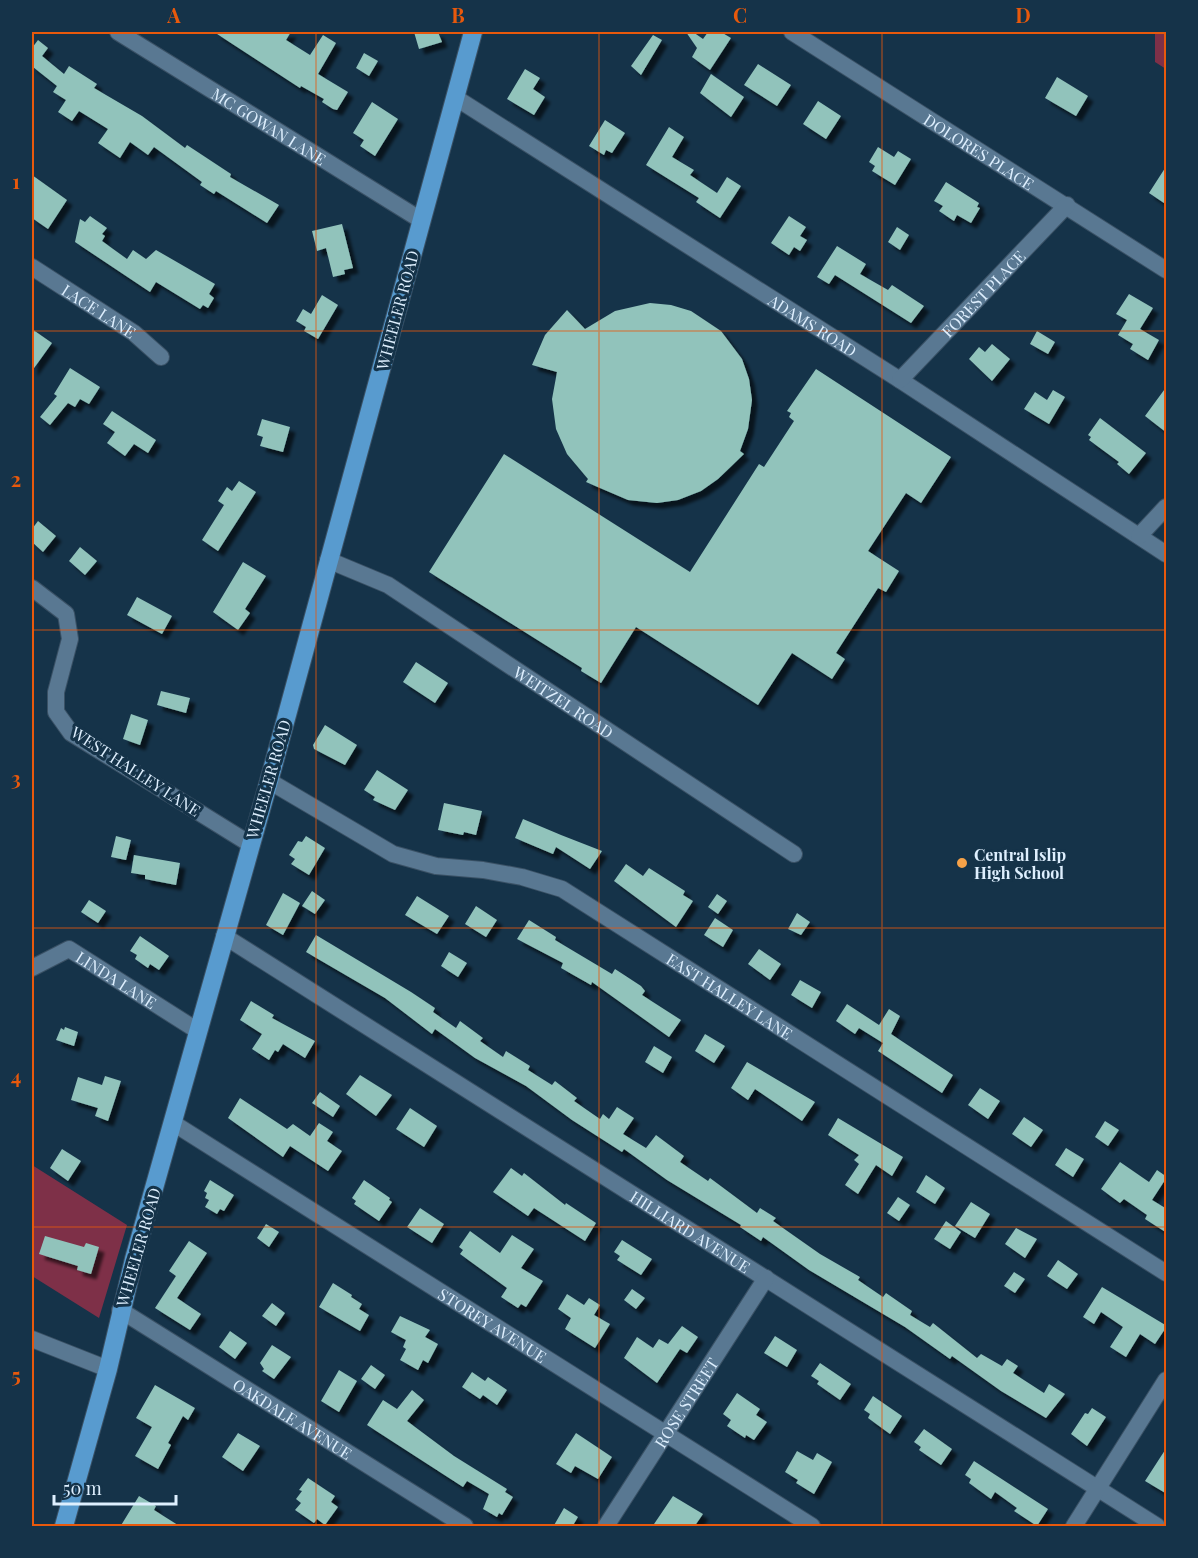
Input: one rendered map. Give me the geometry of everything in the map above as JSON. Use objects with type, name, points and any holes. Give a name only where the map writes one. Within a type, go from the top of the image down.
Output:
[{"type":"main road","name":"WHEELER ROAD","points":[[64,1527],[108,1369],[120,1310],[269,781],[473,32]]},
{"type":"street","name":"MC GOWAN LANE","points":[[118,32],[421,220]]},
{"type":"street","name":"DOLORES PLACE","points":[[792,32],[1167,270]]},
{"type":"street","name":"ADAMS ROAD","points":[[456,99],[900,380],[1167,554]]},
{"type":"street","name":"FOREST PLACE","points":[[900,380],[1066,206]]},
{"type":"street","name":"LACE LANE","points":[[32,267],[134,333],[161,357]]},
{"type":"street","points":[[1138,536],[1167,507]]},
{"type":"street","name":"WEITZEL ROAD","points":[[328,560],[388,585],[794,854]]},
{"type":"street","name":"WEST HALLEY LANE","points":[[32,588],[66,614],[70,639],[56,692],[56,712],[72,733],[250,844]]},
{"type":"street","name":"EAST HALLEY LANE","points":[[269,781],[393,854],[436,866],[483,870],[522,877],[562,890],[1167,1273]]},
{"type":"street","name":"HILLIARD AVENUE","points":[[224,936],[1156,1527]]},
{"type":"street","name":"LINDA LANE","points":[[32,968],[69,949],[198,1031]]},
{"type":"street","name":"STOREY AVENUE","points":[[174,1123],[812,1527]]},
{"type":"street","name":"ROSE STREET","points":[[606,1527],[766,1278]]},
{"type":"street","name":"OAKDALE AVENUE","points":[[120,1310],[465,1527]]},
{"type":"street","points":[[32,1339],[108,1369]]},
{"type":"street","points":[[1074,1527],[1167,1380]]},
{"type":"shaded area","points":[[1155,32],[1166,32],[1166,69],[1155,62]]},
{"type":"shaded area","points":[[32,1165],[127,1225],[99,1318],[32,1276]]},
{"type":"building","points":[[214,32],[291,32],[286,40],[310,55],[323,35],[336,43],[318,74],[348,92],[337,110],[333,109],[322,102],[324,99],[301,86],[300,88]]},
{"type":"building","points":[[414,32],[438,32],[442,42],[419,49]]},
{"type":"building","points":[[686,32],[693,32],[703,39],[708,32],[721,32],[731,38],[710,70],[692,57],[697,48]]},
{"type":"building","points":[[653,35],[662,40],[641,75],[631,66]]},
{"type":"building","points":[[38,40],[48,48],[42,56],[64,74],[69,66],[97,84],[94,88],[142,116],[185,148],[187,145],[231,174],[230,177],[279,205],[267,223],[216,191],[214,194],[200,185],[202,182],[154,147],[148,155],[130,142],[120,158],[98,143],[108,129],[79,111],[72,121],[58,112],[66,100],[53,92],[57,86],[33,67],[32,69],[32,48]]},
{"type":"building","points":[[364,53],[378,61],[369,76],[356,68]]},
{"type":"building","points":[[758,64],[791,85],[777,106],[744,85]]},
{"type":"building","points":[[525,69],[540,78],[533,89],[545,97],[534,115],[507,99]]},
{"type":"building","points":[[711,74],[744,97],[731,117],[700,93]]},
{"type":"building","points":[[1057,77],[1088,96],[1076,116],[1045,98]]},
{"type":"building","points":[[818,101],[841,116],[826,139],[803,124]]},
{"type":"building","points":[[372,102],[398,119],[375,156],[360,146],[364,140],[353,133]]},
{"type":"building","points":[[605,120],[625,133],[612,153],[606,150],[604,155],[589,146]]},
{"type":"building","points":[[669,127],[684,137],[672,157],[694,170],[690,175],[717,193],[727,177],[741,186],[720,218],[696,202],[699,198],[646,165]]},
{"type":"building","points":[[878,147],[894,157],[898,151],[911,159],[895,185],[872,171],[875,166],[869,162]]},
{"type":"building","points":[[1167,165],[1167,205],[1149,193]]},
{"type":"building","points":[[32,175],[67,200],[48,229],[32,218]]},
{"type":"building","points":[[946,182],[979,203],[977,207],[980,208],[971,223],[957,215],[954,221],[939,211],[943,206],[934,201]]},
{"type":"building","points":[[90,216],[107,228],[102,234],[105,236],[102,241],[127,259],[133,250],[146,259],[156,250],[215,284],[209,294],[214,298],[208,308],[203,305],[200,309],[156,282],[150,292],[75,242],[80,219],[85,222]]},
{"type":"building","points":[[789,216],[806,227],[800,236],[807,240],[800,251],[794,247],[789,255],[771,243]]},
{"type":"building","points":[[342,224],[353,268],[344,270],[345,274],[333,277],[326,248],[317,251],[312,231]]},
{"type":"building","points":[[897,227],[909,235],[900,250],[888,242]]},
{"type":"building","points":[[837,246],[866,264],[860,274],[888,290],[892,285],[924,306],[911,323],[835,275],[829,284],[817,277]]},
{"type":"building","points":[[1129,294],[1153,308],[1140,329],[1159,340],[1148,360],[1130,349],[1133,344],[1118,335],[1127,320],[1116,314]]},
{"type":"building","points":[[322,295],[338,305],[318,339],[304,331],[306,327],[296,321],[303,309],[311,314]]},
{"type":"building","points":[[650,303],[671,305],[691,311],[721,331],[742,359],[749,379],[752,400],[748,429],[740,451],[744,454],[718,479],[701,491],[678,500],[657,503],[628,500],[586,482],[588,479],[567,454],[556,429],[552,399],[557,372],[532,365],[545,335],[567,310],[585,329],[615,311]]},
{"type":"building","points":[[32,329],[52,343],[32,371]]},
{"type":"building","points":[[1037,331],[1055,342],[1048,354],[1030,344]]},
{"type":"building","points":[[992,344],[1010,359],[992,381],[969,359],[979,347],[985,352]]},
{"type":"building","points":[[70,368],[100,387],[89,404],[80,399],[75,407],[68,403],[50,425],[40,417],[57,396],[54,394]]},
{"type":"building","points":[[816,369],[951,457],[921,503],[906,493],[868,551],[899,571],[886,592],[878,588],[836,653],[845,659],[832,679],[792,653],[758,705],[636,627],[601,683],[581,671],[582,668],[429,572],[504,454],[690,572],[759,464],[764,467],[794,421],[789,417],[791,413],[787,411]]},
{"type":"building","points":[[1167,386],[1167,433],[1145,416]]},
{"type":"building","points":[[1053,390],[1065,397],[1049,424],[1024,409],[1035,392],[1047,400]]},
{"type":"building","points":[[112,411],[156,440],[148,453],[134,444],[125,456],[107,443],[115,432],[103,424]]},
{"type":"building","points":[[1100,418],[1146,453],[1129,474],[1117,464],[1119,462],[1089,440],[1091,437],[1088,435]]},
{"type":"building","points":[[262,419],[290,427],[283,452],[260,446],[263,437],[257,435]]},
{"type":"building","points":[[239,481],[256,492],[218,551],[202,540],[224,505],[218,501],[227,487],[232,491]]},
{"type":"building","points":[[38,521],[56,536],[43,552],[32,542],[32,529]]},
{"type":"building","points":[[80,547],[97,561],[85,575],[69,561]]},
{"type":"building","points":[[243,562],[266,576],[245,609],[250,613],[238,630],[213,612]]},
{"type":"building","points":[[137,597],[172,616],[162,634],[127,615]]},
{"type":"building","points":[[416,662],[448,683],[435,703],[403,682]]},
{"type":"building","points":[[161,691],[190,698],[186,713],[157,705]]},
{"type":"building","points":[[131,714],[148,720],[140,745],[123,739]]},
{"type":"building","points":[[325,725],[357,745],[345,765],[314,749],[313,745]]},
{"type":"building","points":[[377,770],[408,790],[395,810],[373,800],[375,797],[364,790]]},
{"type":"building","points":[[444,803],[482,811],[476,835],[438,830]]},
{"type":"building","points":[[523,819],[602,851],[590,869],[556,847],[553,854],[515,838]]},
{"type":"building","points":[[116,836],[131,840],[126,860],[111,857]]},
{"type":"building","points":[[306,836],[325,848],[309,875],[291,864],[295,859],[289,855],[298,841],[302,842]]},
{"type":"building","points":[[134,855],[180,863],[176,885],[145,879],[145,875],[131,873]]},
{"type":"building","points":[[626,864],[643,876],[649,868],[685,891],[683,895],[693,901],[676,927],[614,881]]},
{"type":"building","points":[[312,891],[325,900],[315,914],[302,906]]},
{"type":"building","points":[[283,893],[300,903],[283,935],[266,925]]},
{"type":"building","points":[[717,894],[727,901],[718,914],[708,907]]},
{"type":"building","points":[[417,896],[449,916],[437,934],[405,915]]},
{"type":"building","points":[[89,900],[106,911],[98,923],[81,912]]},
{"type":"building","points":[[476,906],[497,920],[486,937],[465,924]]},
{"type":"building","points":[[797,913],[810,922],[801,935],[788,929]]},
{"type":"building","points":[[715,918],[733,930],[723,947],[704,935]]},
{"type":"building","points":[[529,920],[556,937],[555,940],[612,974],[615,969],[641,986],[645,991],[642,995],[681,1020],[669,1037],[592,982],[591,985],[561,968],[563,963],[517,939]]},
{"type":"building","points":[[316,935],[411,992],[435,1008],[433,1012],[456,1028],[460,1021],[483,1038],[480,1041],[503,1057],[506,1051],[530,1066],[528,1070],[552,1085],[555,1081],[577,1098],[574,1101],[600,1119],[603,1114],[609,1119],[617,1107],[634,1118],[623,1134],[646,1148],[656,1135],[684,1156],[680,1162],[708,1181],[710,1178],[757,1213],[760,1208],[776,1218],[773,1221],[820,1254],[860,1277],[858,1280],[883,1297],[886,1293],[912,1311],[910,1315],[930,1327],[933,1323],[977,1358],[981,1354],[1002,1366],[1007,1359],[1018,1366],[1013,1373],[1044,1393],[1049,1384],[1065,1394],[1046,1418],[1001,1391],[952,1356],[950,1359],[905,1327],[809,1270],[763,1237],[761,1241],[740,1227],[741,1225],[667,1180],[624,1149],[622,1152],[572,1120],[526,1086],[475,1058],[435,1029],[432,1034],[385,998],[306,952]]},
{"type":"building","points":[[140,936],[169,956],[159,970],[150,964],[148,968],[135,959],[137,955],[130,951]]},
{"type":"building","points":[[759,949],[781,964],[770,980],[748,964]]},
{"type":"building","points":[[449,952],[467,963],[458,977],[441,966]]},
{"type":"building","points":[[800,980],[821,992],[812,1008],[791,995]]},
{"type":"building","points":[[251,1001],[274,1015],[272,1018],[315,1041],[305,1058],[283,1044],[278,1052],[275,1050],[269,1060],[252,1049],[262,1034],[240,1020]]},
{"type":"building","points":[[847,1004],[879,1025],[889,1009],[900,1016],[891,1034],[953,1075],[942,1093],[878,1051],[883,1043],[859,1028],[855,1034],[836,1021]]},
{"type":"building","points":[[65,1027],[78,1032],[74,1046],[56,1040],[61,1028],[64,1030]]},
{"type":"building","points":[[705,1034],[725,1046],[714,1063],[695,1051]]},
{"type":"building","points":[[654,1046],[672,1057],[663,1073],[645,1062]]},
{"type":"building","points":[[747,1062],[815,1102],[802,1121],[755,1089],[748,1100],[731,1088]]},
{"type":"building","points":[[360,1075],[392,1095],[376,1116],[346,1094]]},
{"type":"building","points":[[105,1076],[121,1081],[108,1121],[95,1116],[98,1108],[71,1100],[78,1077],[102,1085]]},
{"type":"building","points":[[980,1088],[1000,1101],[988,1119],[968,1105]]},
{"type":"building","points":[[320,1092],[340,1106],[333,1117],[312,1103]]},
{"type":"building","points":[[240,1098],[287,1129],[293,1124],[310,1136],[319,1123],[333,1132],[327,1141],[342,1151],[328,1171],[290,1146],[283,1157],[228,1118]]},
{"type":"building","points":[[410,1108],[437,1126],[424,1147],[396,1129]]},
{"type":"building","points":[[1024,1117],[1043,1130],[1031,1147],[1012,1134]]},
{"type":"building","points":[[838,1118],[903,1157],[892,1176],[876,1165],[858,1194],[845,1185],[859,1164],[854,1160],[859,1155],[828,1135]]},
{"type":"building","points":[[1105,1121],[1119,1130],[1108,1146],[1095,1137]]},
{"type":"building","points":[[1066,1148],[1084,1159],[1073,1177],[1055,1165]]},
{"type":"building","points":[[62,1149],[81,1161],[68,1181],[50,1168]]},
{"type":"building","points":[[1120,1162],[1149,1182],[1157,1170],[1167,1177],[1152,1200],[1167,1209],[1167,1233],[1145,1219],[1147,1215],[1124,1199],[1120,1203],[1101,1189]]},
{"type":"building","points":[[511,1168],[522,1176],[524,1173],[565,1205],[566,1203],[596,1223],[585,1241],[534,1208],[528,1216],[493,1192]]},
{"type":"building","points":[[926,1175],[945,1188],[935,1204],[916,1192]]},
{"type":"building","points":[[210,1180],[234,1195],[224,1211],[220,1209],[217,1214],[205,1207],[209,1200],[205,1198],[207,1193],[204,1191]]},
{"type":"building","points":[[364,1180],[390,1198],[392,1202],[379,1221],[354,1204],[356,1201],[352,1198]]},
{"type":"building","points":[[898,1197],[910,1205],[899,1221],[887,1213]]},
{"type":"building","points":[[971,1202],[990,1214],[975,1238],[955,1226]]},
{"type":"building","points":[[420,1208],[444,1224],[432,1243],[407,1227]]},
{"type":"building","points":[[946,1221],[961,1232],[950,1249],[934,1239]]},
{"type":"building","points":[[266,1224],[279,1232],[269,1247],[257,1238]]},
{"type":"building","points":[[1016,1228],[1037,1239],[1025,1258],[1005,1244]]},
{"type":"building","points":[[470,1231],[500,1253],[512,1235],[534,1249],[521,1268],[543,1281],[526,1307],[521,1304],[518,1308],[501,1297],[507,1288],[460,1254],[463,1250],[459,1247]]},
{"type":"building","points":[[45,1236],[84,1247],[86,1243],[99,1247],[91,1274],[77,1270],[78,1266],[39,1254]]},
{"type":"building","points":[[622,1240],[652,1259],[641,1275],[617,1260],[620,1256],[614,1252]]},
{"type":"building","points":[[189,1241],[207,1253],[177,1298],[201,1314],[190,1330],[155,1308],[176,1276],[169,1271]]},
{"type":"building","points":[[1058,1260],[1078,1274],[1067,1289],[1047,1276]]},
{"type":"building","points":[[1014,1272],[1025,1279],[1015,1293],[1004,1286]]},
{"type":"building","points":[[333,1283],[352,1295],[351,1297],[362,1304],[359,1309],[369,1315],[360,1331],[319,1307]]},
{"type":"building","points":[[1102,1287],[1167,1326],[1155,1344],[1140,1334],[1126,1357],[1110,1347],[1123,1327],[1101,1312],[1094,1324],[1083,1317]]},
{"type":"building","points":[[632,1289],[645,1298],[636,1309],[624,1300]]},
{"type":"building","points":[[567,1294],[584,1305],[589,1298],[600,1305],[594,1315],[610,1324],[595,1348],[565,1329],[571,1318],[558,1309]]},
{"type":"building","points":[[272,1303],[285,1313],[276,1326],[262,1316]]},
{"type":"building","points":[[400,1316],[430,1330],[425,1337],[438,1344],[428,1363],[423,1360],[418,1370],[400,1360],[406,1349],[403,1347],[406,1340],[391,1332]]},
{"type":"building","points":[[682,1326],[698,1337],[687,1353],[680,1349],[657,1383],[624,1358],[637,1337],[653,1348],[659,1339],[668,1344]]},
{"type":"building","points":[[230,1331],[247,1343],[235,1359],[219,1347]]},
{"type":"building","points":[[775,1336],[797,1350],[787,1367],[764,1353]]},
{"type":"building","points":[[272,1345],[291,1357],[274,1379],[262,1371],[264,1369],[260,1363]]},
{"type":"building","points":[[820,1363],[851,1384],[840,1400],[817,1384],[819,1381],[811,1376]]},
{"type":"building","points":[[371,1365],[385,1375],[375,1389],[361,1379]]},
{"type":"building","points":[[339,1370],[357,1381],[339,1412],[321,1401]]},
{"type":"building","points":[[472,1372],[485,1381],[488,1377],[507,1390],[497,1405],[483,1395],[480,1399],[462,1387]]},
{"type":"building","points":[[155,1385],[195,1408],[188,1420],[183,1416],[168,1443],[171,1445],[158,1469],[135,1456],[152,1427],[136,1418]]},
{"type":"building","points":[[412,1390],[424,1400],[407,1421],[454,1456],[507,1489],[505,1492],[513,1497],[502,1515],[499,1513],[497,1517],[483,1509],[489,1494],[467,1481],[463,1487],[367,1425],[383,1400],[397,1409]]},
{"type":"building","points":[[737,1393],[760,1409],[756,1415],[767,1422],[754,1440],[746,1435],[745,1438],[727,1426],[731,1420],[723,1414]]},
{"type":"building","points":[[873,1396],[902,1416],[890,1434],[868,1418],[870,1414],[864,1410]]},
{"type":"building","points":[[1092,1408],[1106,1417],[1087,1446],[1071,1434],[1085,1413],[1088,1414]]},
{"type":"building","points":[[924,1429],[952,1449],[941,1465],[919,1450],[921,1447],[914,1442]]},
{"type":"building","points":[[238,1433],[260,1446],[243,1471],[222,1457]]},
{"type":"building","points":[[576,1433],[612,1457],[598,1479],[575,1466],[571,1473],[556,1464]]},
{"type":"building","points":[[1167,1447],[1167,1494],[1145,1481]]},
{"type":"building","points":[[797,1451],[813,1460],[817,1453],[832,1462],[814,1494],[796,1483],[798,1480],[785,1472]]},
{"type":"building","points":[[974,1461],[1048,1509],[1037,1526],[1014,1511],[1017,1508],[995,1492],[991,1499],[969,1483],[971,1479],[965,1475]]},
{"type":"building","points":[[308,1478],[335,1496],[331,1502],[338,1507],[325,1525],[317,1519],[314,1523],[295,1510],[301,1503],[296,1499],[302,1491],[299,1490]]},
{"type":"building","points":[[139,1496],[156,1506],[154,1510],[181,1527],[120,1527]]},
{"type":"building","points":[[673,1496],[703,1514],[694,1527],[652,1527]]},
{"type":"building","points":[[564,1508],[578,1517],[572,1527],[553,1527]]},
{"type":"place","name":"Central Islip High School","points":[[962,863]]}]
